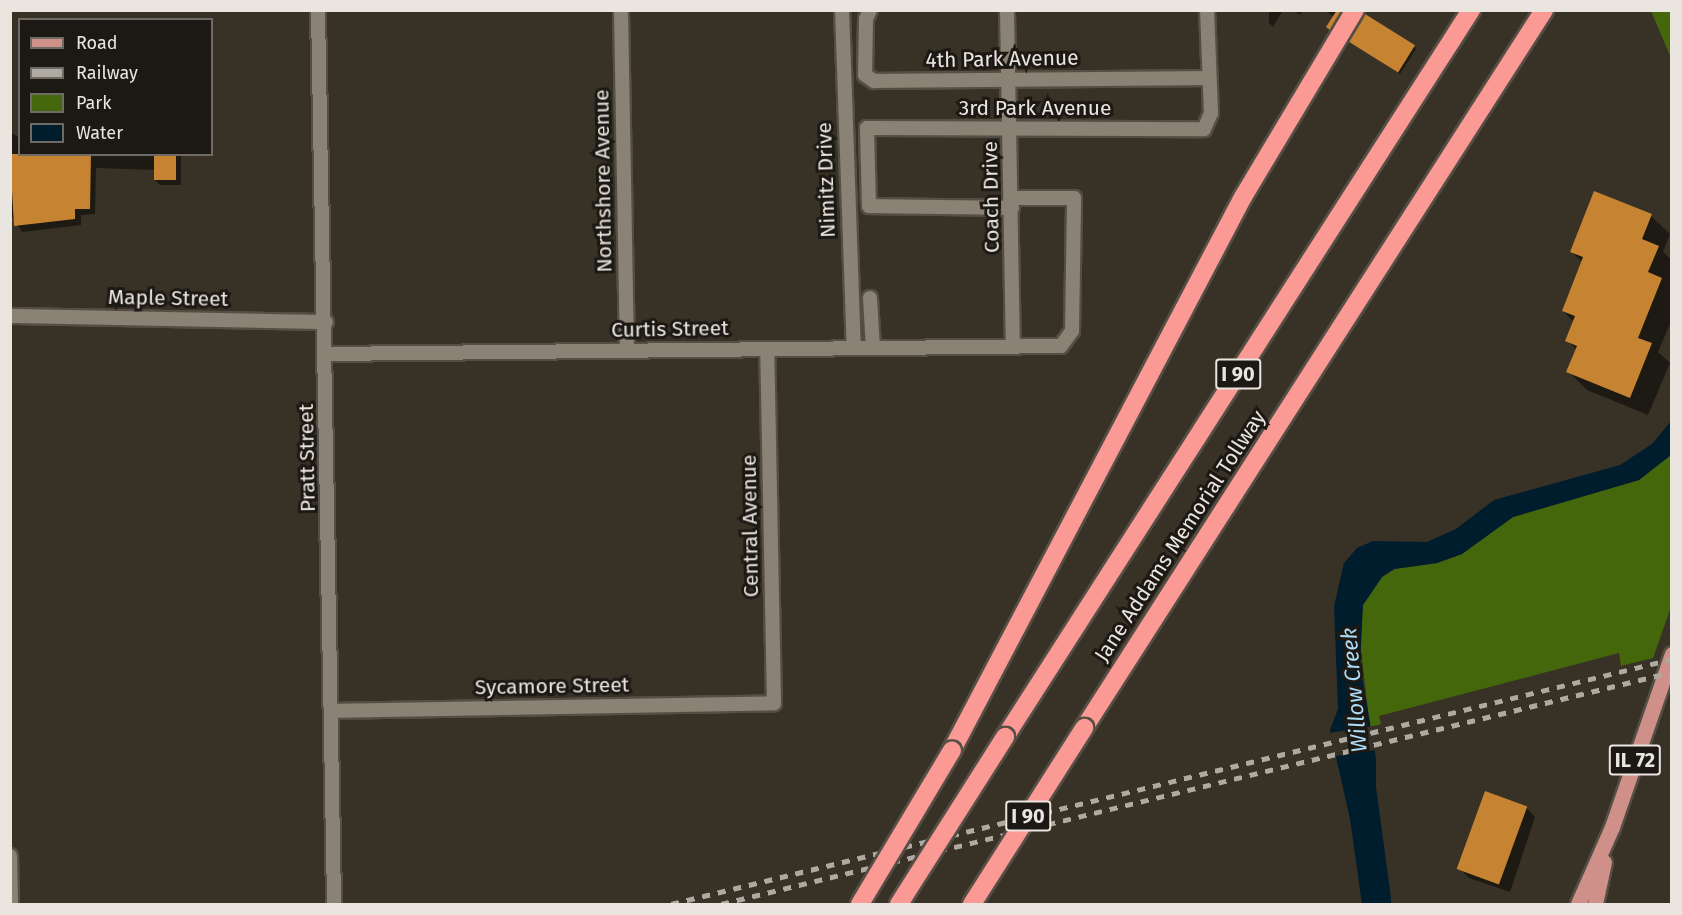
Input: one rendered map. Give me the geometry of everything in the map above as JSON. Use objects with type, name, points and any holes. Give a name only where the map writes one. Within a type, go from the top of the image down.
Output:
[{"type":"highway","points":[[860,904],[952,750],[1243,197],[1355,10]]},
{"type":"highway","name":"Jane Addams Memorial Tollway","points":[[899,904],[1471,10]]},
{"type":"highway","name":"Jane Addams Memorial Tollway","points":[[972,904],[1544,10]]},
{"type":"main road","name":"IL 72","points":[[1578,904],[1612,827],[1671,654]]},
{"type":"main road","name":"IL 72","points":[[1595,904],[1612,827]]},
{"type":"street","name":"Pratt Street","points":[[318,10],[326,322],[334,904]]},
{"type":"street","name":"Northshore Avenue","points":[[621,10],[627,350]]},
{"type":"street","name":"Nimitz Drive","points":[[842,10],[854,348]]},
{"type":"street","name":"4th Park Avenue","points":[[870,10],[866,19],[865,75],[868,80],[1208,78]]},
{"type":"street","name":"Coach Drive","points":[[1007,10],[1011,129],[1013,347]]},
{"type":"street","points":[[1207,10],[1208,78]]},
{"type":"street","name":"3rd Park Avenue","points":[[1012,203],[868,206],[867,128],[1204,129],[1211,112],[1208,78]]},
{"type":"street","name":"Curtis Street","points":[[326,354],[1061,346],[1070,337],[1074,198],[1012,203]]},
{"type":"street","points":[[870,298],[873,348]]},
{"type":"street","name":"Maple Street","points":[[10,316],[326,322]]},
{"type":"street","name":"Central Avenue","points":[[767,349],[774,703]]},
{"type":"street","name":"Sycamore Street","points":[[332,711],[774,703]]},
{"type":"street","points":[[10,856],[11,904]]},
{"type":"green space","points":[[1651,11],[1671,11],[1671,58]]},
{"type":"green space","points":[[1671,455],[1671,607],[1653,658],[1621,666],[1619,653],[1379,716],[1381,724],[1370,727],[1359,634],[1363,605],[1382,577],[1395,569],[1437,563],[1462,554],[1513,517],[1639,480]]},
{"type":"water","name":"Willow Creek","points":[[1671,421],[1671,455],[1639,480],[1513,517],[1462,554],[1437,563],[1394,569],[1382,577],[1363,605],[1360,665],[1376,758],[1376,787],[1391,904],[1362,904],[1350,819],[1330,730],[1338,709],[1334,606],[1344,563],[1357,548],[1373,541],[1427,542],[1456,529],[1494,500],[1620,465],[1652,444]]},
{"type":"pier","points":[[1373,726],[1377,750],[1332,757],[1329,733]]},
{"type":"building","points":[[1337,10],[1342,10],[1330,30],[1326,27]]},
{"type":"building","points":[[1365,14],[1415,45],[1398,72],[1348,41]]},
{"type":"building","points":[[10,154],[18,154],[18,156],[91,156],[90,209],[75,209],[75,219],[14,226]]},
{"type":"building","points":[[154,156],[176,156],[176,180],[154,180]]},
{"type":"building","points":[[1594,191],[1652,214],[1642,239],[1659,246],[1648,272],[1662,278],[1638,338],[1652,343],[1630,398],[1566,372],[1577,346],[1565,341],[1575,316],[1562,311],[1583,257],[1570,252]]},
{"type":"building","points":[[1485,791],[1527,806],[1499,884],[1457,869]]},
{"type":"railway","points":[[671,904],[1672,659]]},
{"type":"railway","points":[[721,904],[1672,672]]}]
